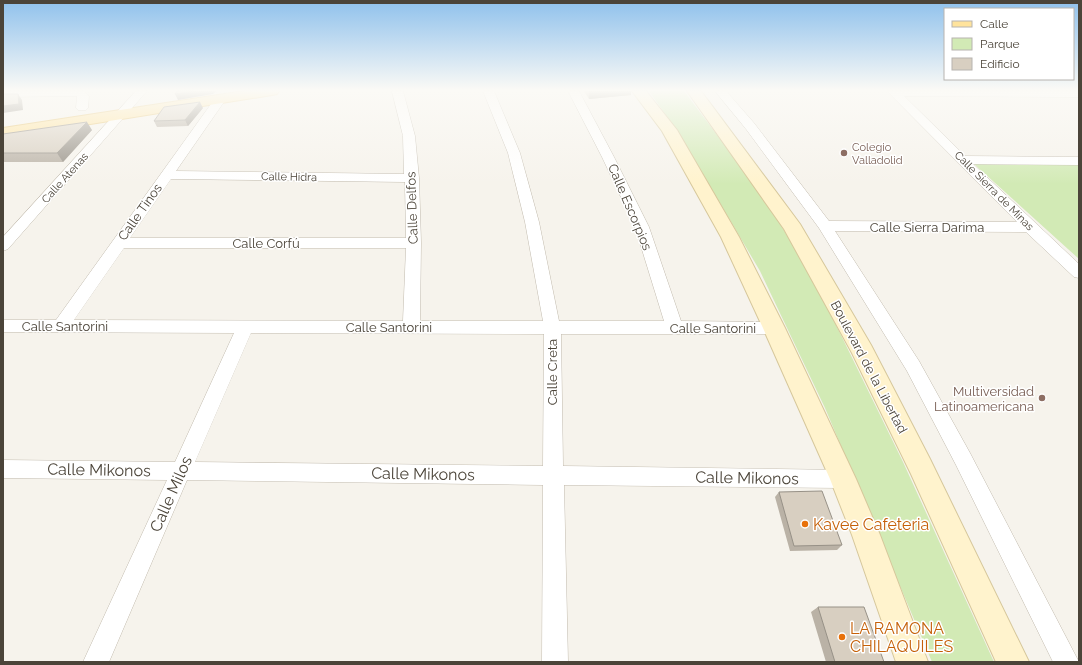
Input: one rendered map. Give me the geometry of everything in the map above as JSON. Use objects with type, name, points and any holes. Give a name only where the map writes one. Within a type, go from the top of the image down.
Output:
[{"type":"main road","points":[[4,131],[34,122]]},
{"type":"main road","points":[[4,131],[66,122]]},
{"type":"main road","points":[[663,122],[669,130],[730,237],[774,328],[843,479],[866,535],[912,662]]},
{"type":"main road","name":"Boulevard de la Libertad","points":[[717,122],[793,228],[863,351],[921,468],[1013,662]]},
{"type":"street","name":"Calle Atenas","points":[[3,246],[115,122]]},
{"type":"street","name":"Calle Tinos","points":[[61,326],[204,122]]},
{"type":"street","name":"Calle Delfos","points":[[405,122],[409,136],[414,243],[411,327]]},
{"type":"street","name":"Calle Creta","points":[[501,122],[514,154],[532,222],[552,327],[554,662]]},
{"type":"street","name":"Calle Escorpios","points":[[590,122],[608,156],[642,227],[675,328]]},
{"type":"street","points":[[747,122],[825,226],[913,366],[963,459],[1066,662]]},
{"type":"street","name":"Calle Sierra de Minas","points":[[924,122],[1030,227],[1079,273]]},
{"type":"street","points":[[963,160],[1079,161]]},
{"type":"street","name":"Calle Hidra","points":[[166,176],[412,178]]},
{"type":"street","name":"Calle Sierra Darima","points":[[825,226],[1030,227]]},
{"type":"street","name":"Calle Corfú","points":[[119,243],[414,243]]},
{"type":"street","name":"Calle Santorini","points":[[3,326],[774,328]]},
{"type":"street","name":"Calle Milos","points":[[96,662],[246,326]]},
{"type":"street","name":"Calle Mikonos","points":[[3,469],[843,479]]},
{"type":"green space","points":[[671,122],[707,122],[766,200],[817,286],[903,462],[994,662],[932,662],[825,408],[760,271],[681,137]]},
{"type":"green space","points":[[974,164],[1079,165],[1079,259]]},
{"type":"building","points":[[87,122],[57,153],[3,153],[3,134]]},
{"type":"building","name":"Kavee Cafeteria","points":[[822,491],[842,545],[794,546],[779,492]]},
{"type":"building","name":"LA RAMONA CHILAQUILES","points":[[818,607],[864,607],[884,662],[835,662]]},
{"type":"place","name":"Colegio Valladolid","points":[[844,153]]},
{"type":"place","name":"Multiversidad Latinoamericana","points":[[1042,398]]},
{"type":"place","name":"Kavee Cafeteria","points":[[805,524]]},
{"type":"place","name":"LA RAMONA CHILAQUILES","points":[[842,637]]}]
